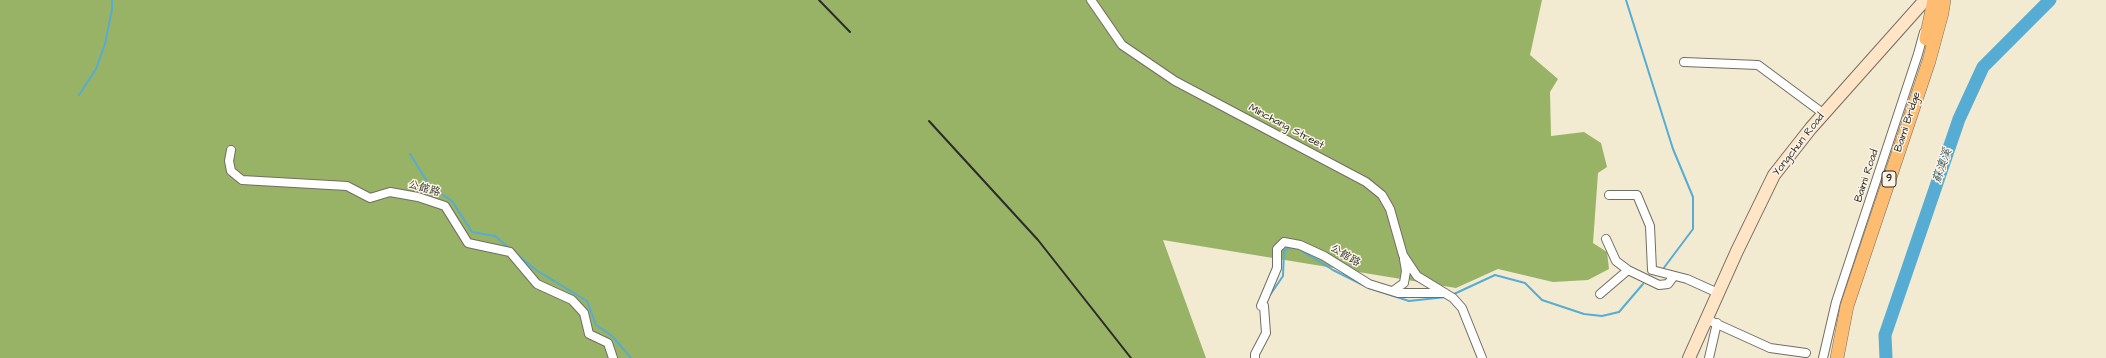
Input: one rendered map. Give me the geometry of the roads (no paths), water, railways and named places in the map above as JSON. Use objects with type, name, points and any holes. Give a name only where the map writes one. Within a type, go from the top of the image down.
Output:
[{"type":"main road","name":"Baimi Bridge","points":[[1828,358],[1840,303],[1919,65],[1930,24],[1931,0]]},
{"type":"main road","name":"Baimi Bridge","points":[[1837,358],[1847,306],[1929,61],[1944,0]]},
{"type":"street","name":"Minchang Street","points":[[1091,0],[1122,46],[1169,76],[1366,182],[1382,195],[1390,209],[1403,255],[1417,276],[1445,293]]},
{"type":"street","name":"Yongchun Road","points":[[1689,358],[1711,321],[1718,293],[1774,175],[1824,114],[1925,0]]},
{"type":"street","name":"Baimi Road","points":[[1823,358],[1836,302],[1918,54],[1931,0]]},
{"type":"street","points":[[1684,62],[1758,65],[1824,114]]},
{"type":"street","name":"公館路","points":[[231,150],[229,161],[231,170],[242,180],[347,186],[370,198],[390,192],[418,197],[445,206],[468,243],[510,252],[537,284],[572,300],[584,313],[589,334],[608,343],[613,358]]},
{"type":"street","points":[[1609,194],[1637,195],[1650,226],[1652,270],[1687,279],[1718,293]]},
{"type":"street","points":[[1606,239],[1616,261],[1628,270],[1659,285],[1668,284],[1674,276]]},
{"type":"street","name":"公館路","points":[[1255,358],[1255,354],[1266,333],[1264,306],[1260,306],[1277,268],[1277,250],[1284,242],[1300,245],[1324,256],[1369,284],[1405,294],[1445,293]]},
{"type":"street","points":[[1394,291],[1404,283],[1406,271],[1403,255]]},
{"type":"street","points":[[1600,294],[1628,270]]},
{"type":"street","points":[[1445,293],[1462,308],[1482,358]]},
{"type":"street","points":[[1709,358],[1711,321],[1770,348],[1806,353]]},
{"type":"waterway","points":[[79,95],[96,69],[105,44],[112,9],[112,0]]},
{"type":"waterway","points":[[1626,0],[1673,149],[1693,197],[1693,229],[1663,269]]},
{"type":"waterway","name":"蘇澳溪","points":[[1886,358],[1885,335],[1959,119],[1983,67],[2050,0]]},
{"type":"waterway","points":[[410,154],[430,186],[452,201],[472,232],[495,236],[510,249]]},
{"type":"waterway","points":[[1270,295],[1283,276],[1284,251],[1292,246]]},
{"type":"waterway","points":[[1297,248],[1333,270],[1365,286]]},
{"type":"waterway","points":[[515,253],[536,270],[587,301],[596,325],[612,336],[631,358]]},
{"type":"waterway","points":[[1454,294],[1495,275],[1525,283],[1542,300],[1584,314],[1602,316],[1619,312],[1643,284]]},
{"type":"waterway","points":[[1369,288],[1409,301],[1446,297]]},
{"type":"railway","points":[[819,0],[850,32]]},
{"type":"railway","points":[[929,121],[1038,240],[1131,358]]}]
